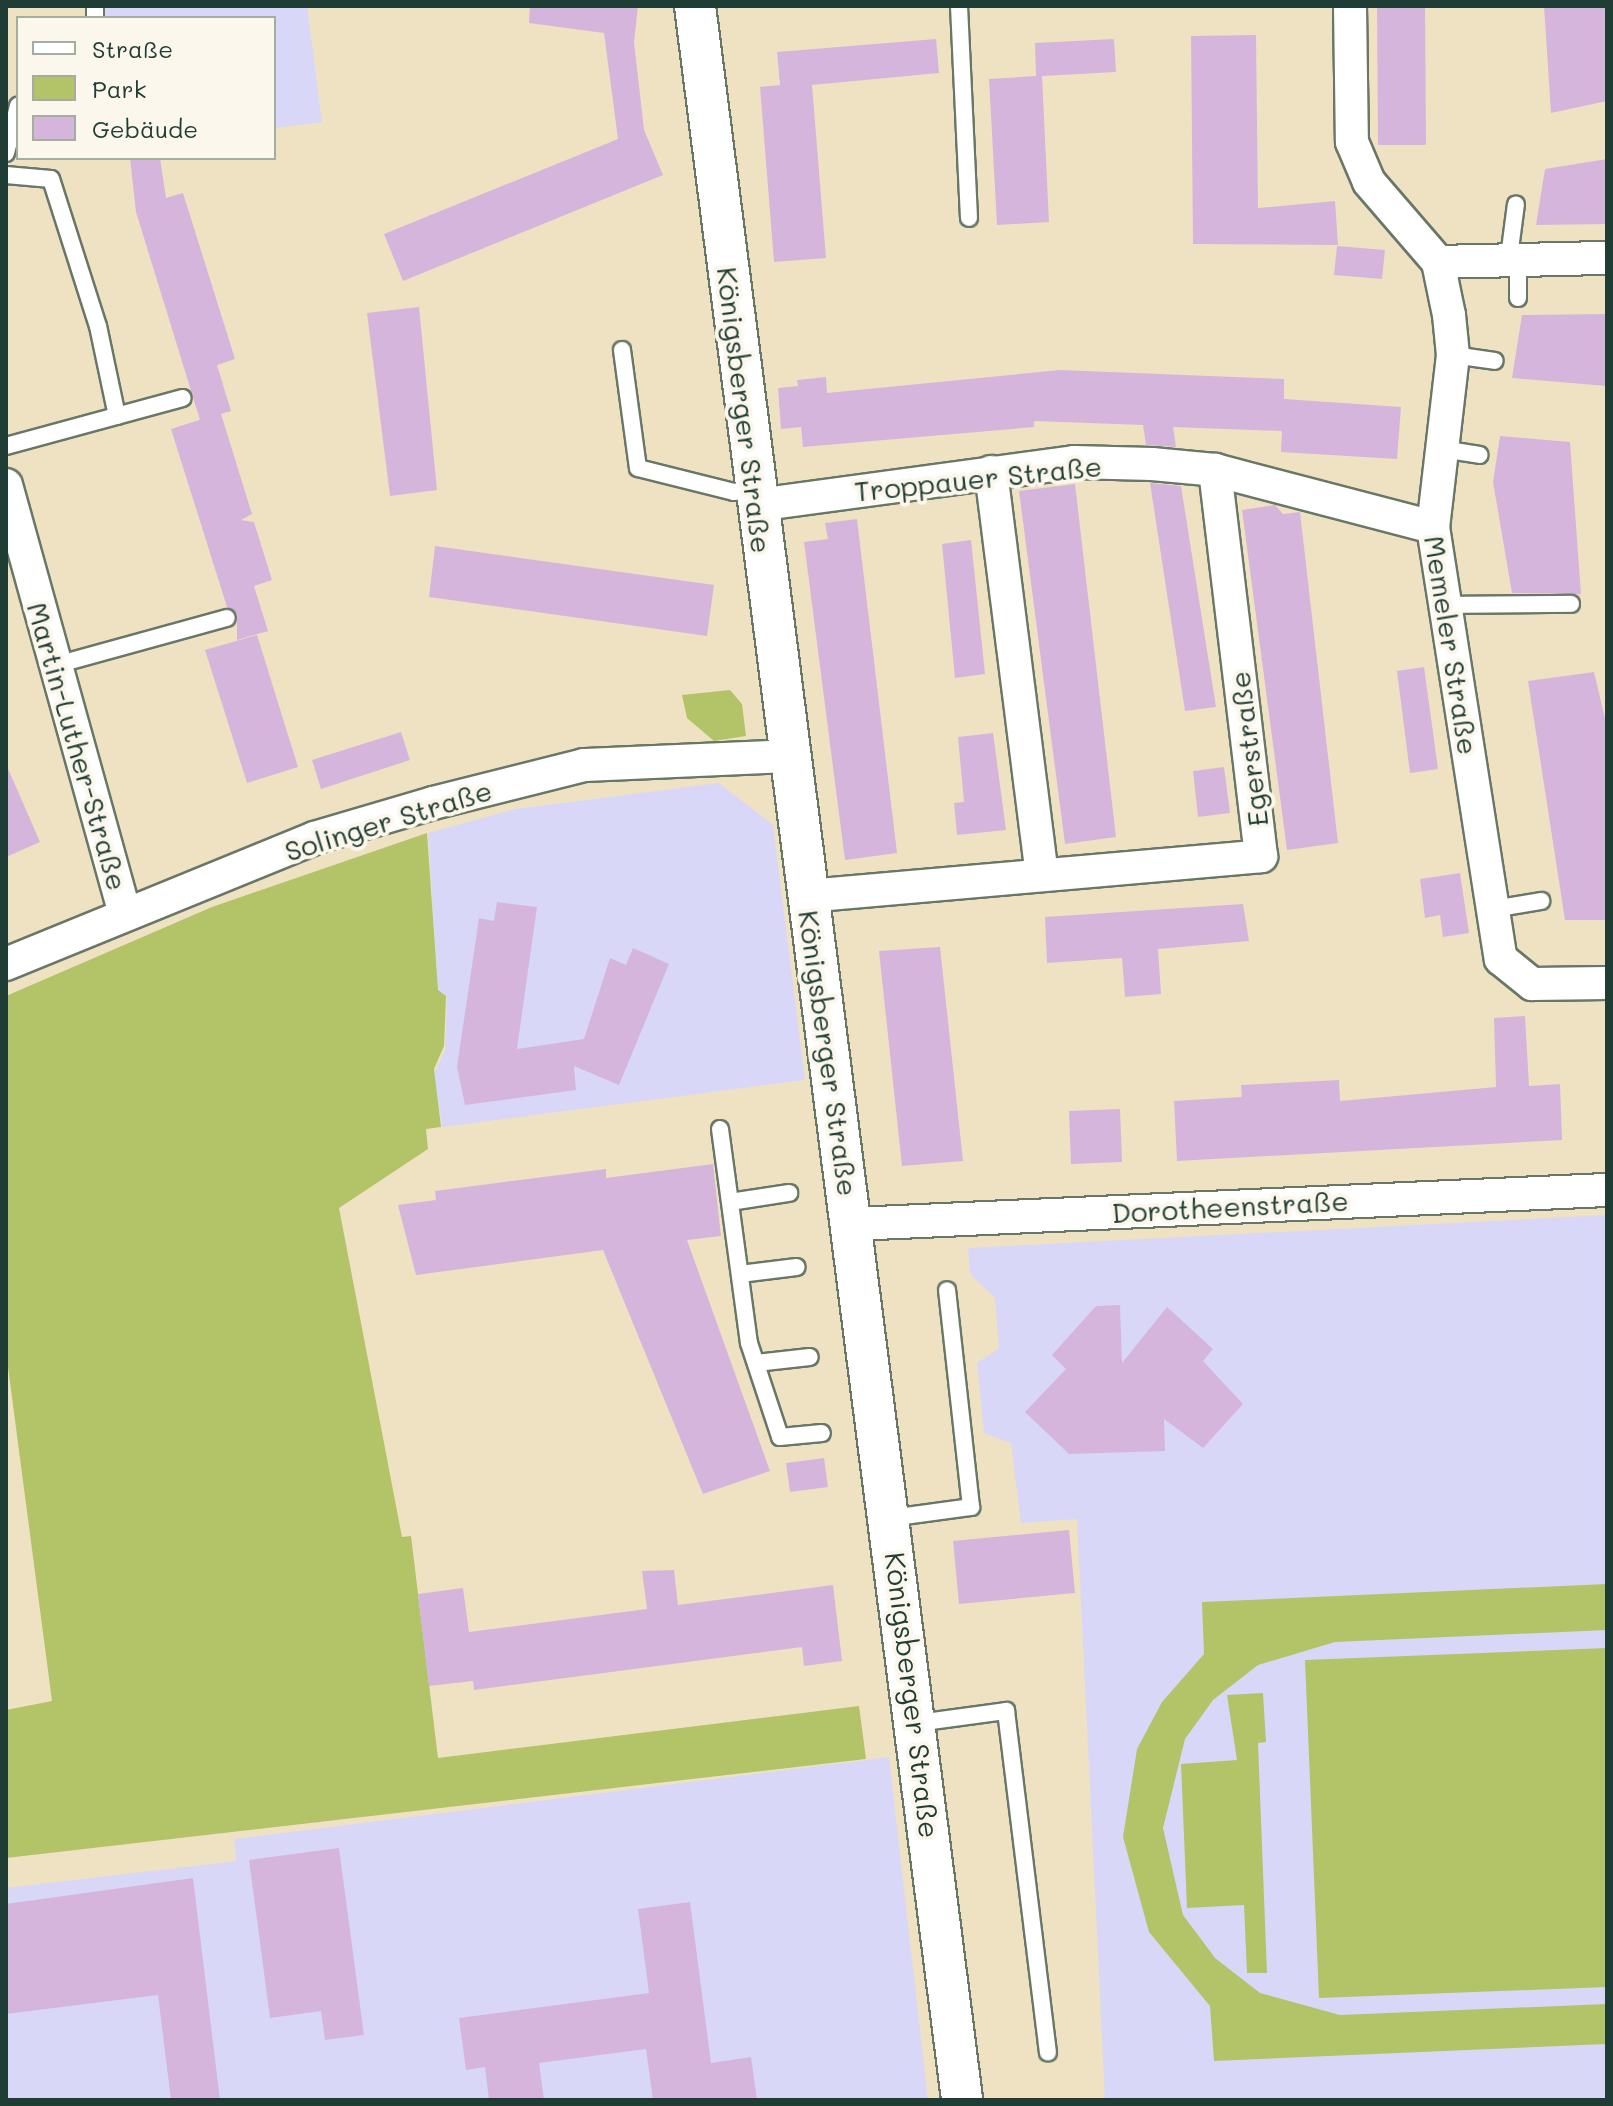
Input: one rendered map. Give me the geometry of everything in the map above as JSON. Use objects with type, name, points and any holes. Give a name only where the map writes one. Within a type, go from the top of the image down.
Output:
[{"type":"street","name":"Königsberger Straße","points":[[695,6],[807,896],[854,1224],[962,2100]]},
{"type":"street","points":[[1350,6],[1352,142],[1369,182],[1438,262],[1514,256],[1607,258]]},
{"type":"street","name":"Memeler Straße","points":[[1438,262],[1453,355],[1433,527],[1501,959],[1532,984],[1607,983]]},
{"type":"street","name":"Troppauer Straße","points":[[756,497],[1074,462],[1215,470],[1433,527]]},
{"type":"street","name":"Egerstraße","points":[[807,896],[1041,870],[1261,856],[1215,470]]},
{"type":"street","points":[[991,472],[1041,870]]},
{"type":"street","name":"Martin-Luther-Straße","points":[[6,485],[12,526],[56,665],[125,914]]},
{"type":"street","name":"Solinger Straße","points":[[6,964],[314,838],[584,765],[789,756]]},
{"type":"street","name":"Dorotheenstraße","points":[[854,1224],[1607,1190]]},
{"type":"lane","points":[[959,6],[969,218]]},
{"type":"lane","points":[[6,153],[16,114]]},
{"type":"lane","points":[[6,175],[51,179],[98,326],[117,416]]},
{"type":"lane","points":[[1516,204],[1514,256],[1518,298]]},
{"type":"lane","points":[[622,350],[638,468],[756,497]]},
{"type":"lane","points":[[1453,355],[1495,361]]},
{"type":"lane","points":[[6,446],[183,398]]},
{"type":"lane","points":[[1442,449],[1480,455]]},
{"type":"lane","points":[[1445,605],[1571,604]]},
{"type":"lane","points":[[56,665],[227,618]]},
{"type":"lane","points":[[1493,909],[1541,901]]},
{"type":"lane","points":[[720,1129],[756,1363],[780,1437],[822,1433]]},
{"type":"lane","points":[[730,1202],[789,1193]]},
{"type":"lane","points":[[740,1274],[797,1267]]},
{"type":"lane","points":[[890,1518],[971,1507],[947,1290]]},
{"type":"lane","points":[[756,1363],[810,1357]]},
{"type":"lane","points":[[917,1723],[1006,1711],[1048,2052]]},
{"type":"shaded area","points":[[103,6],[307,6],[322,122],[276,128],[276,16],[104,16]]},
{"type":"shaded area","points":[[719,783],[773,825],[805,1080],[442,1127],[434,1074],[445,1050],[447,997],[438,991],[428,833],[515,809]]},
{"type":"shaded area","points":[[1607,1215],[1607,2100],[1105,2100],[1077,1519],[1021,1523],[1011,1443],[984,1433],[977,1363],[999,1348],[995,1298],[970,1274],[968,1248]]},
{"type":"shaded area","points":[[889,1757],[928,2100],[6,2100],[6,1888],[236,1861],[234,1839]]},
{"type":"green space","points":[[730,690],[742,704],[746,736],[714,741],[687,718],[682,695]]},
{"type":"green space","points":[[427,833],[438,990],[446,996],[444,1046],[434,1069],[441,1127],[426,1129],[428,1149],[339,1208],[402,1537],[411,1536],[438,1758],[859,1706],[866,1759],[6,1858],[6,1710],[52,1701],[6,1352],[6,996],[212,907]]},
{"type":"green space","points":[[1607,1584],[1607,1630],[1335,1642],[1258,1665],[1213,1700],[1185,1739],[1163,1828],[1183,1915],[1215,1958],[1260,1993],[1340,2015],[1607,2004],[1607,2044],[1214,2061],[1210,2006],[1149,1932],[1123,1837],[1137,1749],[1162,1702],[1204,1654],[1202,1602]]},
{"type":"green space","points":[[1607,1648],[1607,1987],[1319,1998],[1305,1660]]},
{"type":"green space","points":[[1263,1693],[1266,1742],[1258,1743],[1267,1973],[1247,1973],[1244,1905],[1187,1908],[1181,1764],[1237,1760],[1227,1695]]},
{"type":"building","points":[[530,6],[638,6],[634,42],[644,130],[663,175],[403,281],[384,234],[618,139],[604,33],[529,23]]},
{"type":"building","points":[[1377,6],[1425,6],[1426,145],[1378,145]]},
{"type":"building","points":[[1544,6],[1607,6],[1607,101],[1551,113]]},
{"type":"building","points":[[1256,35],[1258,208],[1335,201],[1338,245],[1193,244],[1191,36]]},
{"type":"building","points":[[936,39],[939,73],[812,85],[826,258],[774,262],[760,87],[780,85],[777,52]]},
{"type":"building","points":[[1114,39],[1116,72],[1042,76],[1049,222],[997,225],[989,79],[1036,76],[1035,43]]},
{"type":"building","points":[[1607,159],[1607,224],[1536,225],[1545,169]]},
{"type":"building","points":[[130,160],[160,160],[166,198],[183,193],[235,359],[217,365],[231,411],[221,414],[252,514],[241,520],[254,522],[272,580],[254,586],[268,631],[237,640],[237,614],[227,607],[171,429],[200,420],[136,212]]},
{"type":"building","points":[[1337,246],[1385,250],[1382,279],[1334,275]]},
{"type":"building","points":[[419,307],[437,490],[390,496],[367,313]]},
{"type":"building","points":[[1607,314],[1607,386],[1512,378],[1522,315]]},
{"type":"building","points":[[1060,370],[1284,379],[1284,399],[1401,407],[1397,459],[1281,452],[1282,431],[1173,427],[1176,447],[1146,445],[1143,425],[1034,421],[1034,427],[803,447],[801,427],[781,429],[778,388],[798,386],[797,380],[826,377],[827,393]]},
{"type":"building","points":[[1500,436],[1570,442],[1581,594],[1512,593],[1493,482]]},
{"type":"building","points":[[1150,483],[1181,486],[1216,707],[1185,711]]},
{"type":"building","points":[[1075,484],[1116,837],[1065,844],[1019,491]]},
{"type":"building","points":[[1275,505],[1283,514],[1300,512],[1338,843],[1287,850],[1242,510]]},
{"type":"building","points":[[857,519],[897,853],[845,860],[804,542],[828,539],[825,523]]},
{"type":"building","points":[[971,540],[985,674],[955,678],[942,544]]},
{"type":"building","points":[[435,546],[714,585],[707,636],[429,597]]},
{"type":"building","points":[[257,635],[298,767],[247,783],[205,650]]},
{"type":"building","points":[[1424,667],[1438,769],[1410,773],[1397,671]]},
{"type":"building","points":[[1594,672],[1607,727],[1607,920],[1565,920],[1528,681]]},
{"type":"building","points":[[401,732],[410,760],[321,789],[312,760]]},
{"type":"building","points":[[993,733],[1006,830],[957,835],[954,803],[964,802],[958,737]]},
{"type":"building","points":[[6,764],[40,842],[6,857]]},
{"type":"building","points":[[1224,767],[1230,813],[1198,817],[1193,771]]},
{"type":"building","points":[[1460,873],[1469,933],[1443,937],[1440,915],[1425,918],[1420,879]]},
{"type":"building","points":[[497,902],[537,907],[517,1049],[584,1039],[610,958],[626,965],[633,948],[669,964],[619,1085],[574,1066],[576,1090],[465,1105],[457,1067],[479,918],[494,921]]},
{"type":"building","points":[[1243,904],[1249,941],[1158,949],[1161,994],[1125,997],[1122,958],[1047,963],[1045,917]]},
{"type":"building","points":[[940,947],[963,1161],[902,1166],[879,951]]},
{"type":"building","points":[[1525,1016],[1529,1086],[1560,1084],[1562,1140],[1177,1161],[1174,1101],[1242,1097],[1241,1085],[1339,1080],[1340,1101],[1496,1087],[1494,1018]]},
{"type":"building","points":[[1120,1109],[1122,1162],[1071,1164],[1069,1111]]},
{"type":"building","points":[[713,1164],[721,1236],[687,1240],[770,1471],[703,1494],[603,1250],[416,1275],[398,1205],[436,1200],[435,1191],[606,1169],[606,1178]]},
{"type":"building","points":[[1120,1305],[1122,1363],[1167,1307],[1213,1349],[1203,1361],[1243,1404],[1203,1448],[1164,1419],[1165,1451],[1069,1454],[1025,1412],[1066,1369],[1052,1355],[1096,1306]]},
{"type":"building","points":[[824,1458],[828,1487],[790,1492],[786,1463]]},
{"type":"building","points":[[1069,1530],[1075,1593],[959,1604],[953,1541]]},
{"type":"building","points":[[674,1570],[678,1605],[833,1585],[842,1661],[804,1666],[802,1647],[474,1690],[473,1681],[429,1686],[418,1594],[463,1588],[469,1632],[647,1609],[642,1571]]},
{"type":"building","points":[[339,1848],[364,2035],[325,2040],[321,2011],[270,2018],[249,1860]]},
{"type":"building","points":[[193,1878],[220,2100],[171,2100],[158,1995],[6,2014],[6,1904]]},
{"type":"building","points":[[690,1902],[711,2063],[751,2057],[757,2100],[653,2100],[646,2049],[539,2063],[544,2100],[489,2100],[485,2067],[466,2070],[459,2018],[649,1993],[638,1909]]}]
